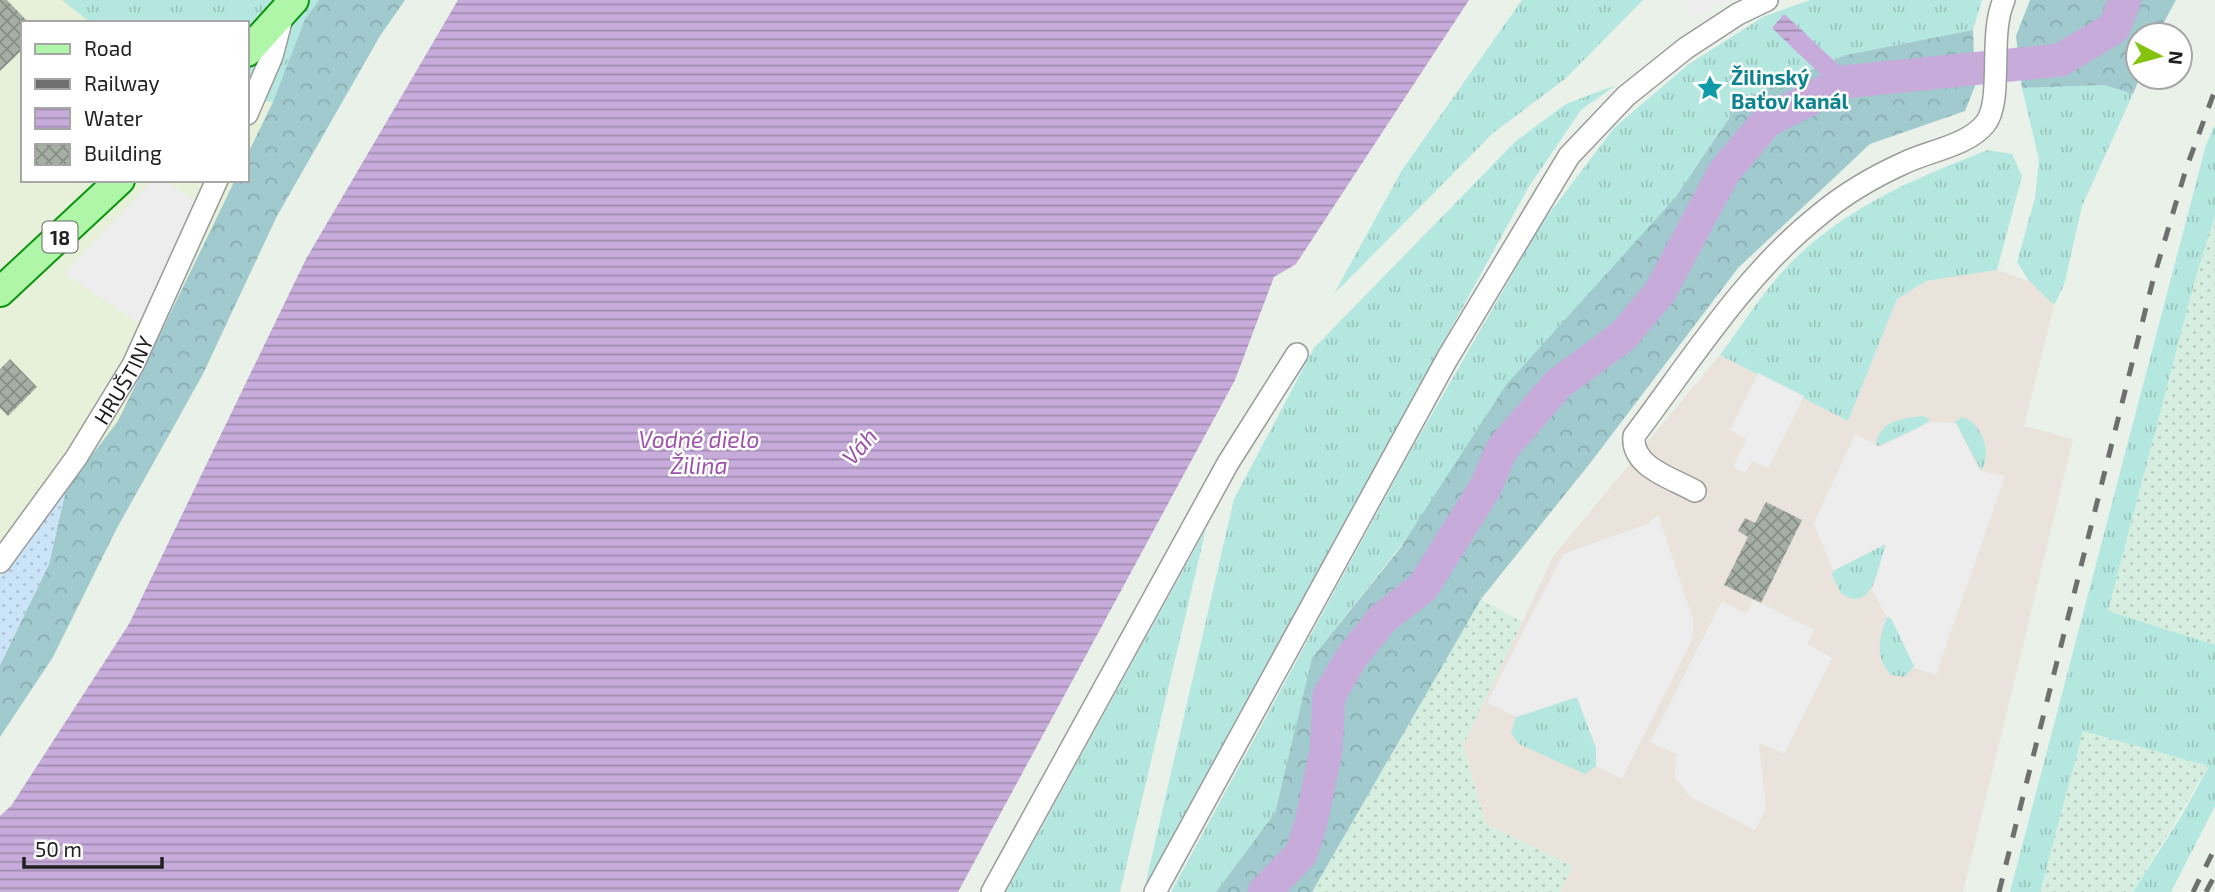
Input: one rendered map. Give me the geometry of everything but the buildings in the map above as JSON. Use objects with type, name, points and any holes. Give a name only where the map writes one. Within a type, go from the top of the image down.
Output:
[{"type":"main road","points":[[248,50],[289,6]]},
{"type":"main road","name":"18","points":[[0,292],[118,182]]},
{"type":"street","points":[[1155,892],[1447,359],[1569,156],[1626,96],[1686,48],[1738,14],[1768,0]]},
{"type":"street","points":[[1695,491],[1641,461],[1633,449],[1634,436],[1735,303],[1784,246],[1818,216],[1858,187],[1906,161],[1970,136],[1984,126],[1992,113],[1994,37],[2004,0]]},
{"type":"street","points":[[248,112],[272,56],[289,6]]},
{"type":"street","name":"HRUŠTINY","points":[[0,562],[76,458],[133,365],[212,185]]},
{"type":"street","points":[[992,892],[1228,463],[1297,354]]},
{"type":"shaded area","points":[[0,0],[62,0],[88,21],[21,21],[21,182],[234,182],[118,421],[0,577]]},
{"type":"shaded area","points":[[1681,0],[1727,0],[1692,20]]},
{"type":"shaded area","points":[[248,99],[273,102],[248,153]]},
{"type":"shaded area","points":[[151,182],[167,182],[196,201],[140,324],[65,273]]},
{"type":"shaded area","points":[[2215,216],[2215,645],[2108,611],[2196,276]]},
{"type":"shaded area","points":[[1997,270],[2029,281],[2054,305],[2024,426],[2073,439],[1963,892],[1560,892],[1573,866],[1486,824],[1463,746],[1554,555],[1720,355],[1848,421],[1897,299],[1926,281]]},
{"type":"shaded area","points":[[1758,373],[1804,396],[1768,468],[1752,461],[1745,473],[1733,467],[1747,439],[1730,430]]},
{"type":"shaded area","points":[[1929,422],[1956,423],[1979,470],[2005,476],[1936,675],[1915,668],[1891,618],[1887,617],[1872,590],[1886,544],[1833,571],[1814,523],[1855,434],[1880,447]]},
{"type":"shaded area","points":[[66,489],[49,564],[0,665],[0,577]]},
{"type":"shaded area","points":[[1658,514],[1693,620],[1693,630],[1691,642],[1622,779],[1596,766],[1596,748],[1577,697],[1516,717],[1487,703],[1563,554],[1647,524]]},
{"type":"shaded area","points":[[1481,599],[1522,622],[1463,746],[1486,824],[1573,866],[1560,892],[1312,892]]},
{"type":"shaded area","points":[[1753,599],[1814,630],[1807,644],[1832,658],[1784,754],[1759,743],[1766,809],[1755,830],[1690,797],[1675,777],[1676,754],[1650,742],[1722,601],[1747,614]]},
{"type":"shaded area","points":[[2083,730],[2209,765],[2133,892],[2040,892]]},
{"type":"green space","points":[[62,0],[319,0],[305,19],[273,102],[248,99],[248,21],[88,21]]},
{"type":"green space","points":[[319,0],[405,0],[380,36],[277,216],[203,374],[117,528],[53,657],[0,737],[0,665],[49,564],[66,489],[118,421],[234,182],[248,182],[248,153],[273,102],[305,19]]},
{"type":"green space","points":[[1522,0],[1643,0],[1565,79],[1493,133],[1334,294],[1402,170]]},
{"type":"green space","points":[[1810,0],[1982,0],[1973,30],[1846,55],[1742,99],[1675,198],[1312,658],[1275,813],[1216,892],[1171,892],[1409,454],[1542,223],[1614,128],[1689,64],[1763,17]]},
{"type":"green space","points":[[2030,0],[2176,0],[2165,21],[2124,21],[2124,91],[2134,91],[2133,94],[2104,85],[2022,88],[2016,36]]},
{"type":"green space","points":[[1973,30],[1975,86],[1965,111],[1870,144],[1738,268],[1591,462],[1481,599],[1312,892],[1216,892],[1275,813],[1312,658],[1401,547],[1506,385],[1675,198],[1742,99],[1846,55]]},
{"type":"green space","points":[[1616,85],[1581,110],[1528,188],[1145,886],[1234,499],[1314,348],[1516,141],[1566,104]]},
{"type":"green space","points":[[2104,85],[2133,94],[2082,206],[2064,285],[2054,305],[2029,281],[2017,262],[2035,198],[2039,160],[2022,88]]},
{"type":"green space","points":[[2215,125],[2215,216],[2196,276],[2108,611],[2215,645],[2215,806],[2171,892],[2133,892],[2182,815],[2209,766],[2083,731],[2040,892],[2010,892],[2206,145]]},
{"type":"green space","points":[[1988,150],[2012,154],[2022,176],[1997,270],[1926,281],[1897,299],[1848,421],[1720,355],[1776,279],[1830,229],[1879,198]]},
{"type":"green space","points":[[1923,416],[1929,419],[1927,424],[1876,447],[1881,431],[1892,422]]},
{"type":"green space","points":[[1962,417],[1975,425],[1984,440],[1986,456],[1981,470],[1955,422]]},
{"type":"green space","points":[[1206,529],[1120,892],[1006,892]]},
{"type":"green space","points":[[1883,544],[1887,546],[1881,565],[1867,594],[1860,598],[1851,598],[1841,593],[1832,575],[1835,568]]},
{"type":"green space","points":[[1887,617],[1891,618],[1915,665],[1905,677],[1891,675],[1882,661],[1880,640]]},
{"type":"green space","points":[[1577,697],[1596,748],[1596,766],[1585,774],[1519,744],[1511,733],[1516,717]]},
{"type":"water","name":"Vodné dielo Žilina","points":[[458,0],[1469,0],[1296,264],[1274,277],[1235,380],[958,892],[0,892],[0,816],[11,806],[129,624],[306,259]]},
{"type":"water","points":[[1784,14],[1806,34],[1793,48],[1772,28]]},
{"type":"waterway","points":[[1264,892],[1301,854],[1311,823],[1326,751],[1329,696],[1351,658],[1382,619],[1423,587],[1485,488],[1502,449],[1558,384],[1623,336],[1660,292],[1724,172],[1767,121],[1843,82],[2060,60],[2114,28],[2125,0]]},
{"type":"waterway","points":[[1799,41],[1843,82]]},
{"type":"railway","points":[[1999,892],[2153,280],[2186,169],[2215,90]]},
{"type":"railway","points":[[2193,892],[2215,848]]},
{"type":"railway","points":[[2206,892],[2215,875]]},
{"type":"place","name":"Žilinský Baťov kanál","points":[[1710,88]]},
{"type":"water label","name":"Váh","points":[[859,446]]}]
